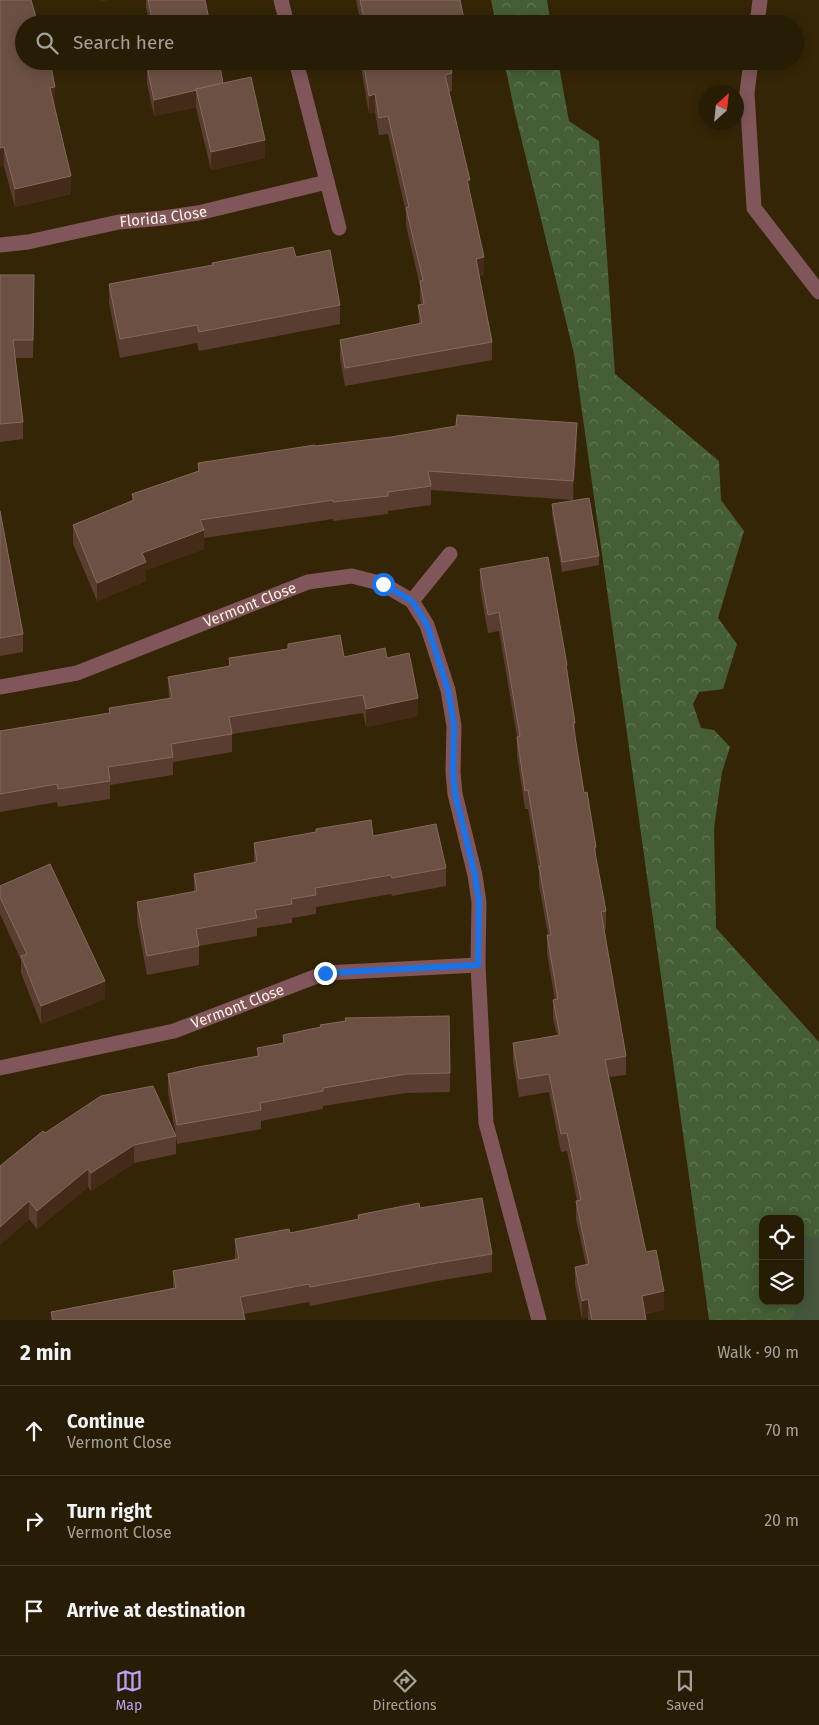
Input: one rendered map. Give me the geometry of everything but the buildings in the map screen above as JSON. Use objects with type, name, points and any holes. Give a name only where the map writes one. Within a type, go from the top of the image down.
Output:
[{"type":"street","points":[[281,0],[285,15]]},
{"type":"street","points":[[758,15],[760,0]]},
{"type":"street","points":[[298,70],[338,228]]},
{"type":"street","points":[[750,70],[747,93],[754,208],[819,292]]},
{"type":"street","name":"Florida Close","points":[[0,245],[28,242],[119,222],[198,213],[326,182]]},
{"type":"street","points":[[412,601],[450,554]]},
{"type":"street","name":"Vermont Close","points":[[0,687],[77,673],[308,582],[352,576],[383,584],[412,601],[427,625],[448,690],[454,726],[453,772],[455,794],[475,875],[479,902],[478,965],[486,1122],[539,1320]]},
{"type":"street","name":"Vermont Close","points":[[0,1073],[0,1067],[174,1031],[325,973],[478,965]]},
{"type":"green space","points":[[491,0],[547,0],[550,15],[494,15]]},
{"type":"green space","points":[[506,70],[560,70],[569,121],[599,141],[615,374],[719,461],[721,500],[744,531],[718,618],[737,644],[723,689],[699,692],[693,704],[701,728],[714,730],[730,747],[722,772],[714,828],[716,928],[819,1042],[819,1237],[804,1236],[804,1215],[759,1215],[759,1305],[797,1305],[793,1316],[789,1320],[709,1320],[574,354]]},
{"type":"green space","points":[[804,1217],[819,1220],[819,1320],[728,1320],[759,1303],[759,1305],[804,1305]]},
{"type":"green space","points":[[804,1264],[806,1282],[804,1287]]},
{"type":"route","points":[[325,973],[478,965],[479,902],[475,875],[455,794],[453,772],[454,726],[448,690],[427,625],[412,601],[383,584]]}]
